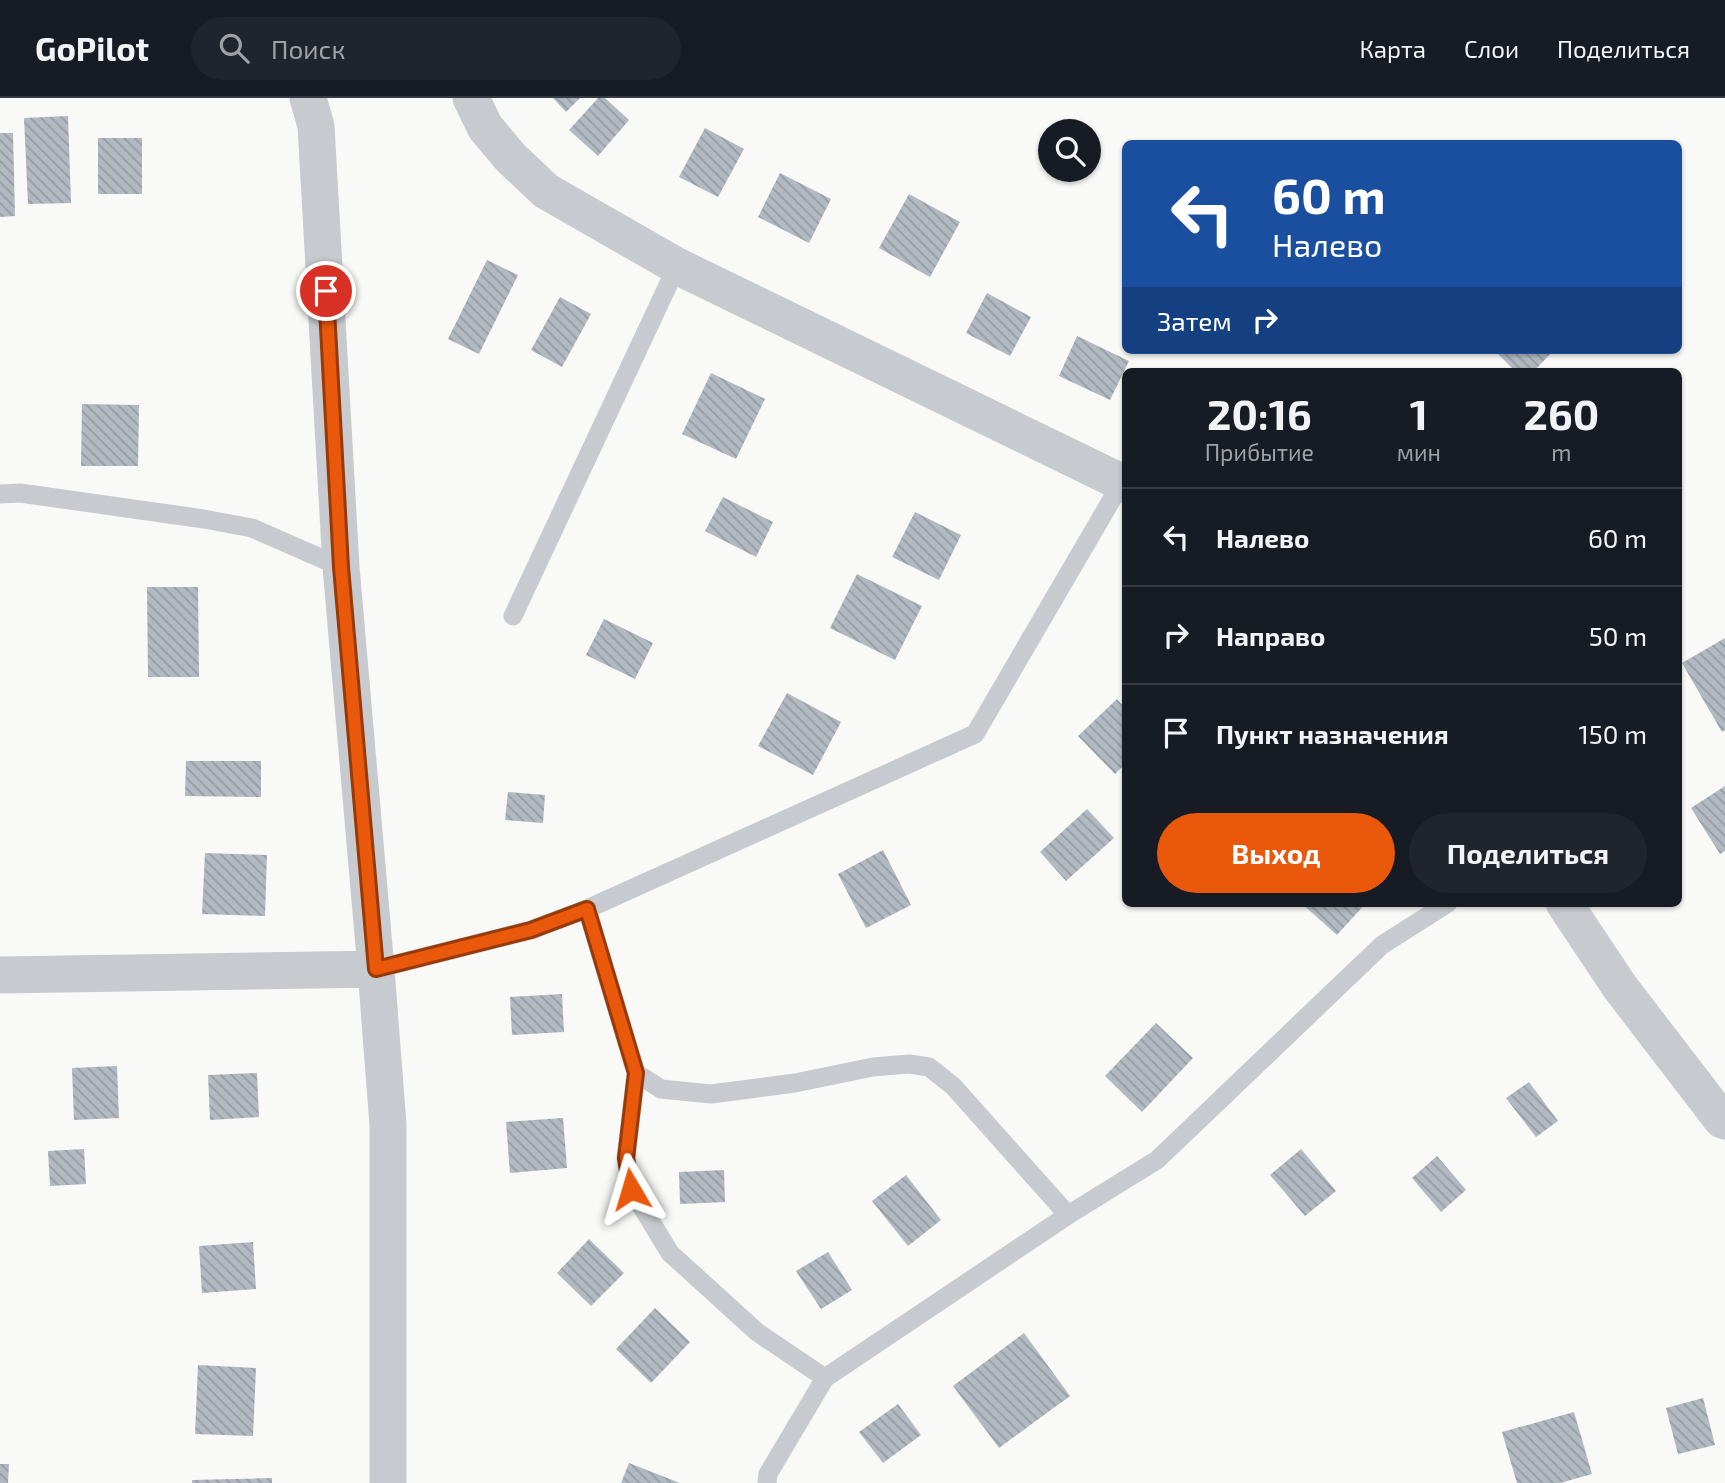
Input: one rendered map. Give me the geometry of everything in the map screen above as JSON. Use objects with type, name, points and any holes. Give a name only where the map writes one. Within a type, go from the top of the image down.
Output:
[{"type":"street","points":[[308,98],[316,126],[341,567],[387,1125],[388,1483]]},
{"type":"street","points":[[471,98],[485,127],[511,158],[546,191],[677,266],[1122,482]]},
{"type":"street","points":[[1567,907],[1620,988],[1725,1121]]},
{"type":"street","points":[[0,975],[376,969]]},
{"type":"lane","points":[[513,616],[677,266]]},
{"type":"lane","points":[[376,969],[531,930],[587,909],[975,734],[1122,486]]},
{"type":"lane","points":[[0,494],[20,493],[252,528],[341,567]]},
{"type":"lane","points":[[767,1483],[768,1474],[825,1378],[1068,1214],[1157,1160],[1382,945],[1442,907]]},
{"type":"lane","points":[[587,909],[636,1073],[626,1158],[631,1189],[670,1253],[757,1332],[825,1378]]},
{"type":"lane","points":[[636,1073],[661,1089],[712,1094],[795,1083],[873,1067],[909,1064],[929,1067],[953,1086],[1068,1214]]},
{"type":"building","points":[[553,98],[580,98],[566,112]]},
{"type":"building","points":[[598,98],[605,98],[629,120],[598,156],[569,130]]},
{"type":"building","points":[[68,116],[71,203],[28,204],[24,118]]},
{"type":"building","points":[[705,128],[744,149],[718,197],[679,177]]},
{"type":"building","points":[[0,133],[13,133],[15,216],[0,217]]},
{"type":"building","points":[[98,138],[142,138],[142,194],[98,194]]},
{"type":"building","points":[[780,173],[831,199],[809,243],[758,217]]},
{"type":"building","points":[[909,194],[960,222],[930,277],[879,248]]},
{"type":"building","points":[[487,260],[518,275],[479,354],[448,339]]},
{"type":"building","points":[[987,293],[1031,317],[1010,356],[966,333]]},
{"type":"building","points":[[560,297],[591,314],[562,367],[531,350]]},
{"type":"building","points":[[1077,336],[1129,361],[1126,368],[1122,368],[1122,375],[1110,400],[1059,376]]},
{"type":"building","points":[[1498,354],[1550,354],[1537,368],[1512,368]]},
{"type":"building","points":[[711,373],[765,399],[736,459],[682,434]]},
{"type":"building","points":[[82,404],[139,405],[138,466],[81,466]]},
{"type":"building","points":[[723,497],[773,522],[756,557],[705,531]]},
{"type":"building","points":[[915,512],[961,535],[939,580],[892,557]]},
{"type":"building","points":[[857,574],[922,606],[895,660],[830,628]]},
{"type":"building","points":[[147,587],[198,587],[199,677],[148,677]]},
{"type":"building","points":[[604,619],[653,643],[635,679],[586,655]]},
{"type":"building","points":[[1725,638],[1725,730],[1722,732],[1682,663]]},
{"type":"building","points":[[787,693],[841,722],[813,775],[758,746]]},
{"type":"building","points":[[1117,699],[1122,705],[1122,767],[1115,774],[1078,736]]},
{"type":"building","points":[[186,761],[261,761],[261,797],[185,796]]},
{"type":"building","points":[[1725,786],[1725,851],[1720,854],[1691,808]]},
{"type":"building","points":[[508,792],[545,795],[543,823],[505,820]]},
{"type":"building","points":[[1087,809],[1114,838],[1066,881],[1040,852]]},
{"type":"building","points":[[883,850],[911,905],[866,928],[838,874]]},
{"type":"building","points":[[205,853],[267,855],[265,916],[202,914]]},
{"type":"building","points":[[1306,907],[1362,907],[1337,935]]},
{"type":"building","points":[[562,994],[564,1032],[512,1035],[510,997]]},
{"type":"building","points":[[1156,1023],[1193,1058],[1142,1112],[1105,1076]]},
{"type":"building","points":[[117,1066],[119,1118],[74,1120],[72,1068]]},
{"type":"building","points":[[257,1073],[259,1117],[210,1120],[208,1075]]},
{"type":"building","points":[[1529,1082],[1558,1121],[1536,1137],[1506,1098]]},
{"type":"building","points":[[563,1118],[567,1168],[510,1173],[506,1122]]},
{"type":"building","points":[[84,1149],[86,1184],[50,1186],[48,1151]]},
{"type":"building","points":[[1301,1149],[1336,1191],[1305,1216],[1270,1175]]},
{"type":"building","points":[[1437,1156],[1466,1190],[1441,1212],[1412,1178]]},
{"type":"building","points":[[724,1170],[725,1202],[680,1204],[679,1172]]},
{"type":"building","points":[[906,1175],[941,1220],[908,1246],[872,1201]]},
{"type":"building","points":[[589,1239],[624,1273],[591,1306],[557,1273]]},
{"type":"building","points":[[253,1242],[256,1289],[202,1293],[199,1246]]},
{"type":"building","points":[[828,1252],[852,1290],[821,1309],[796,1271]]},
{"type":"building","points":[[655,1308],[690,1342],[651,1383],[616,1349]]},
{"type":"building","points":[[1024,1333],[1070,1396],[999,1448],[953,1386]]},
{"type":"building","points":[[198,1365],[256,1368],[253,1436],[195,1434]]},
{"type":"building","points":[[1703,1398],[1715,1445],[1678,1454],[1666,1408]]},
{"type":"building","points":[[898,1404],[921,1435],[883,1463],[859,1432]]},
{"type":"building","points":[[1574,1412],[1592,1474],[1560,1483],[1517,1483],[1502,1432]]},
{"type":"building","points":[[629,1463],[680,1483],[621,1483]]},
{"type":"building","points":[[0,1464],[9,1464],[8,1483],[0,1483]]},
{"type":"building","points":[[272,1478],[272,1483],[192,1483],[192,1480]]},
{"type":"route","points":[[326,291],[341,567],[376,969],[531,930],[587,909],[636,1073],[626,1158],[631,1189]]}]
